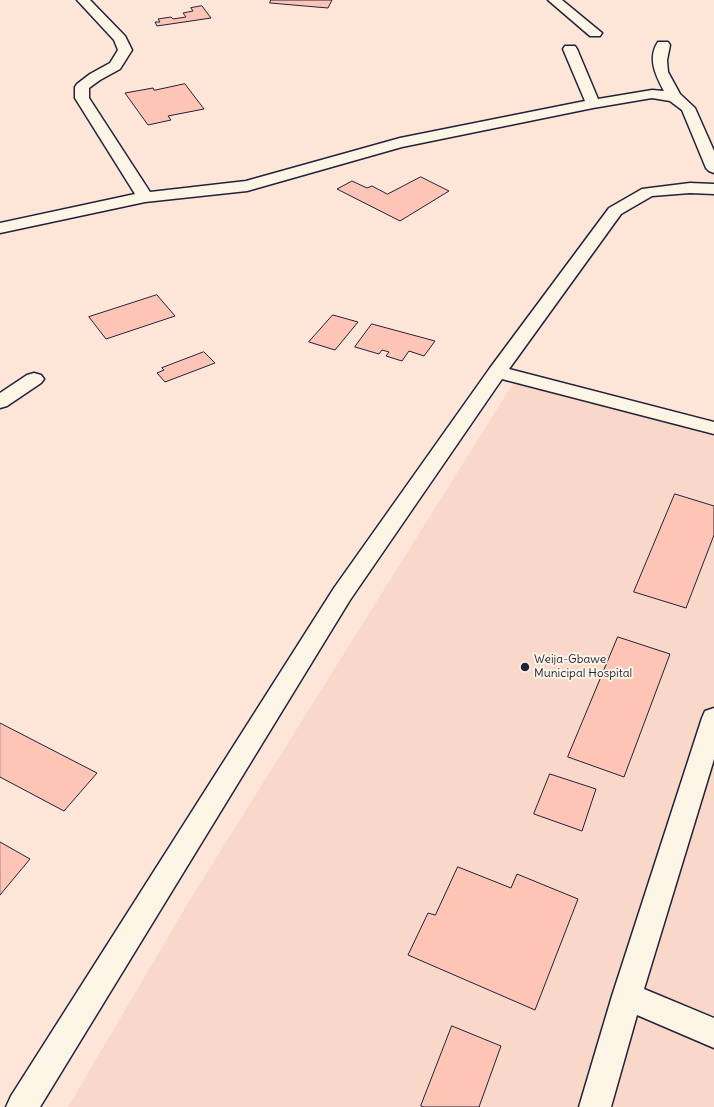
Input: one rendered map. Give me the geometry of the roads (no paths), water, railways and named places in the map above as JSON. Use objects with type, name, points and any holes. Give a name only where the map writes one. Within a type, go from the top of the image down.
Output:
[{"type":"street","points":[[83,0],[120,39],[125,50],[116,66],[82,87],[82,98],[145,197]]},
{"type":"street","points":[[554,0],[595,33]]},
{"type":"street","points":[[663,45],[659,65],[661,74],[674,97],[688,108],[714,168]]},
{"type":"street","points":[[570,49],[593,104]]},
{"type":"street","points":[[0,228],[145,197],[247,186],[400,143],[593,104],[652,94],[674,97]]},
{"type":"street","points":[[22,1107],[342,594],[497,372],[615,211],[648,192],[690,188],[714,189]]},
{"type":"street","points":[[497,372],[714,428]]},
{"type":"street","points":[[0,402],[34,379]]},
{"type":"street","points":[[595,1107],[627,996],[714,718]]},
{"type":"street","points":[[627,996],[714,1033]]},
{"type":"place","name":"Weija-Gbawe Municipal Hospital","points":[[525,667]]}]
